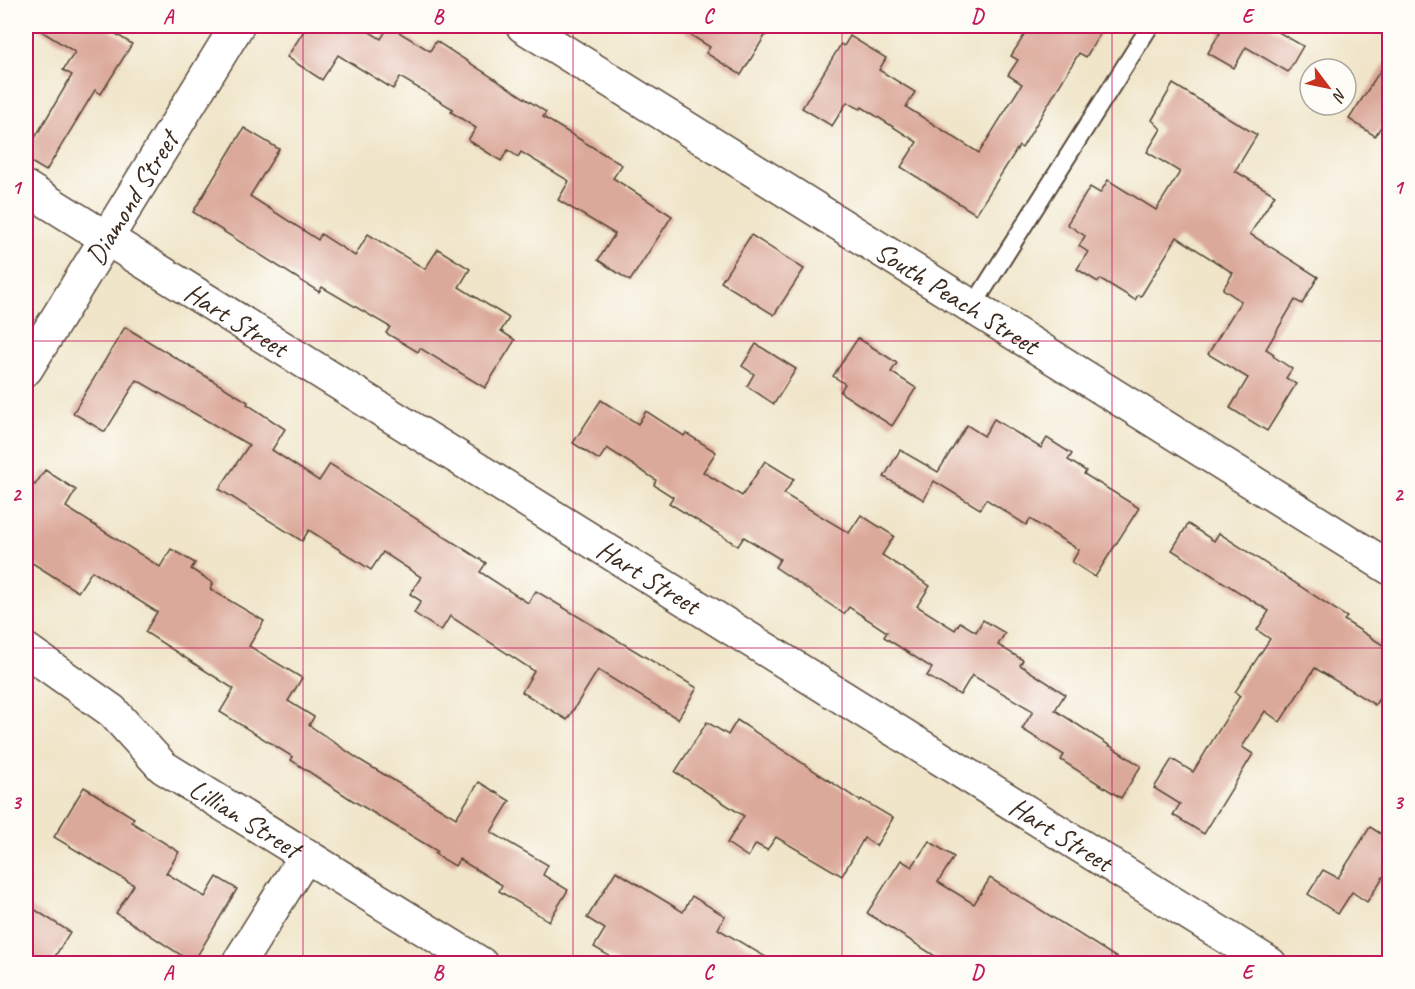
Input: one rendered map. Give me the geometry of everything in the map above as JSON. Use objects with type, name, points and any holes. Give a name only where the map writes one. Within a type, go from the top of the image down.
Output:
[{"type":"street","name":"Diamond Street","points":[[26,369],[237,26]]},
{"type":"street","name":"South Peach Street","points":[[523,26],[1389,568]]},
{"type":"street","name":"Hart Street","points":[[26,188],[1270,963]]},
{"type":"street","name":"Lillian Street","points":[[26,650],[112,711],[163,767],[481,963]]},
{"type":"street","points":[[238,963],[306,855]]},
{"type":"lane","points":[[973,306],[1150,26]]},
{"type":"building","points":[[33,26],[103,26],[132,44],[101,94],[95,90],[46,171],[26,159],[26,153],[72,75],[63,70],[75,52]]},
{"type":"building","points":[[307,26],[360,26],[381,39],[389,26],[430,51],[436,41],[546,112],[543,117],[622,165],[613,178],[672,216],[630,281],[598,260],[615,234],[558,200],[569,181],[521,152],[518,157],[508,150],[501,161],[468,140],[476,128],[451,112],[453,109],[400,77],[393,89],[338,55],[322,80],[287,57]]},
{"type":"building","points":[[676,26],[771,26],[741,75],[706,53],[710,47]]},
{"type":"building","points":[[1030,26],[1105,26],[1086,57],[1079,53],[1022,148],[1019,146],[976,214],[901,167],[917,142],[862,107],[860,109],[847,102],[832,126],[802,108],[841,44],[844,46],[850,36],[886,58],[879,70],[915,92],[906,107],[979,153],[1022,84],[1008,75],[1018,60],[1011,56]]},
{"type":"building","points":[[1209,26],[1268,26],[1303,46],[1288,72],[1246,47],[1234,68],[1208,53],[1220,32]]},
{"type":"building","points":[[1389,57],[1389,114],[1375,136],[1349,119],[1358,117],[1358,105]]},
{"type":"building","points":[[1173,84],[1257,135],[1235,171],[1275,195],[1250,234],[1318,277],[1302,304],[1295,300],[1266,349],[1292,369],[1286,378],[1296,384],[1267,431],[1230,408],[1248,378],[1208,354],[1241,301],[1223,289],[1233,273],[1177,237],[1141,296],[1138,295],[1135,300],[1101,279],[1098,282],[1077,269],[1088,252],[1079,246],[1085,236],[1067,224],[1090,187],[1100,193],[1108,180],[1156,210],[1180,172],[1147,152],[1161,129],[1152,120]]},
{"type":"building","points":[[244,128],[279,149],[250,196],[318,240],[321,234],[355,256],[368,234],[425,269],[438,249],[470,269],[459,287],[509,318],[501,331],[515,340],[485,388],[420,348],[418,352],[386,333],[390,327],[322,287],[319,292],[193,212]]},
{"type":"building","points":[[751,235],[804,269],[774,315],[721,282]]},
{"type":"building","points":[[125,327],[248,402],[247,404],[285,429],[272,450],[319,481],[330,464],[486,563],[480,572],[528,603],[536,591],[697,688],[678,719],[598,670],[567,720],[522,692],[534,671],[450,616],[441,631],[414,613],[421,601],[410,594],[421,577],[383,552],[371,570],[309,530],[302,541],[219,489],[249,445],[137,380],[105,432],[73,413]]},
{"type":"building","points":[[858,338],[897,363],[891,372],[916,388],[892,426],[840,392],[845,384],[833,376]]},
{"type":"building","points":[[756,344],[796,369],[774,404],[747,386],[754,374],[742,366]]},
{"type":"building","points":[[601,400],[638,424],[646,411],[684,436],[686,433],[716,452],[703,472],[742,496],[765,461],[794,479],[784,494],[849,533],[861,515],[894,536],[882,555],[930,586],[917,606],[955,630],[960,622],[976,632],[983,620],[1005,633],[998,645],[1023,660],[1020,665],[1065,694],[1055,710],[1141,766],[1121,798],[1061,760],[1064,755],[1022,729],[1033,711],[972,675],[960,695],[927,676],[932,668],[884,637],[887,632],[849,607],[844,614],[775,567],[780,559],[744,537],[738,546],[669,503],[673,497],[654,485],[656,480],[607,448],[599,460],[573,443]]},
{"type":"building","points":[[994,419],[1041,448],[1047,438],[1072,454],[1068,460],[1086,471],[1084,474],[1139,508],[1095,577],[1072,562],[1079,550],[1030,519],[1026,525],[986,499],[980,509],[934,481],[924,500],[884,477],[900,450],[938,472],[967,425],[984,436]]},
{"type":"building","points":[[45,470],[76,490],[66,507],[160,567],[171,549],[195,563],[191,569],[213,583],[210,589],[264,621],[249,646],[302,678],[288,701],[314,717],[309,725],[360,760],[456,818],[479,782],[510,801],[491,832],[548,865],[543,875],[568,890],[549,921],[499,891],[502,885],[459,859],[455,866],[435,854],[437,851],[352,800],[291,760],[293,757],[220,712],[234,689],[145,632],[157,612],[92,571],[78,592],[26,559],[26,480],[35,485]]},
{"type":"building","points":[[1188,524],[1214,541],[1219,533],[1347,617],[1344,620],[1389,649],[1389,682],[1375,705],[1315,668],[1280,722],[1265,711],[1242,747],[1253,754],[1204,834],[1173,815],[1180,804],[1154,788],[1172,759],[1193,772],[1240,696],[1235,692],[1270,639],[1257,630],[1269,611],[1172,550]]},
{"type":"building","points":[[737,720],[860,801],[861,799],[893,818],[876,846],[864,838],[842,876],[776,837],[767,850],[756,844],[748,857],[727,843],[744,816],[675,772],[707,722],[728,735]]},
{"type":"building","points":[[84,787],[134,818],[131,822],[179,852],[166,873],[205,897],[217,877],[237,889],[193,963],[116,913],[134,885],[54,837]]},
{"type":"building","points":[[1370,827],[1389,839],[1389,868],[1367,902],[1352,892],[1338,914],[1308,894],[1323,870],[1338,878]]},
{"type":"building","points":[[929,841],[954,857],[938,882],[974,904],[990,878],[1125,963],[946,963],[867,913],[901,860],[912,867]]},
{"type":"building","points":[[616,871],[683,912],[692,896],[725,916],[718,929],[776,963],[621,963],[594,947],[605,929],[587,918]]},
{"type":"building","points":[[26,904],[70,932],[51,963],[26,963]]}]
